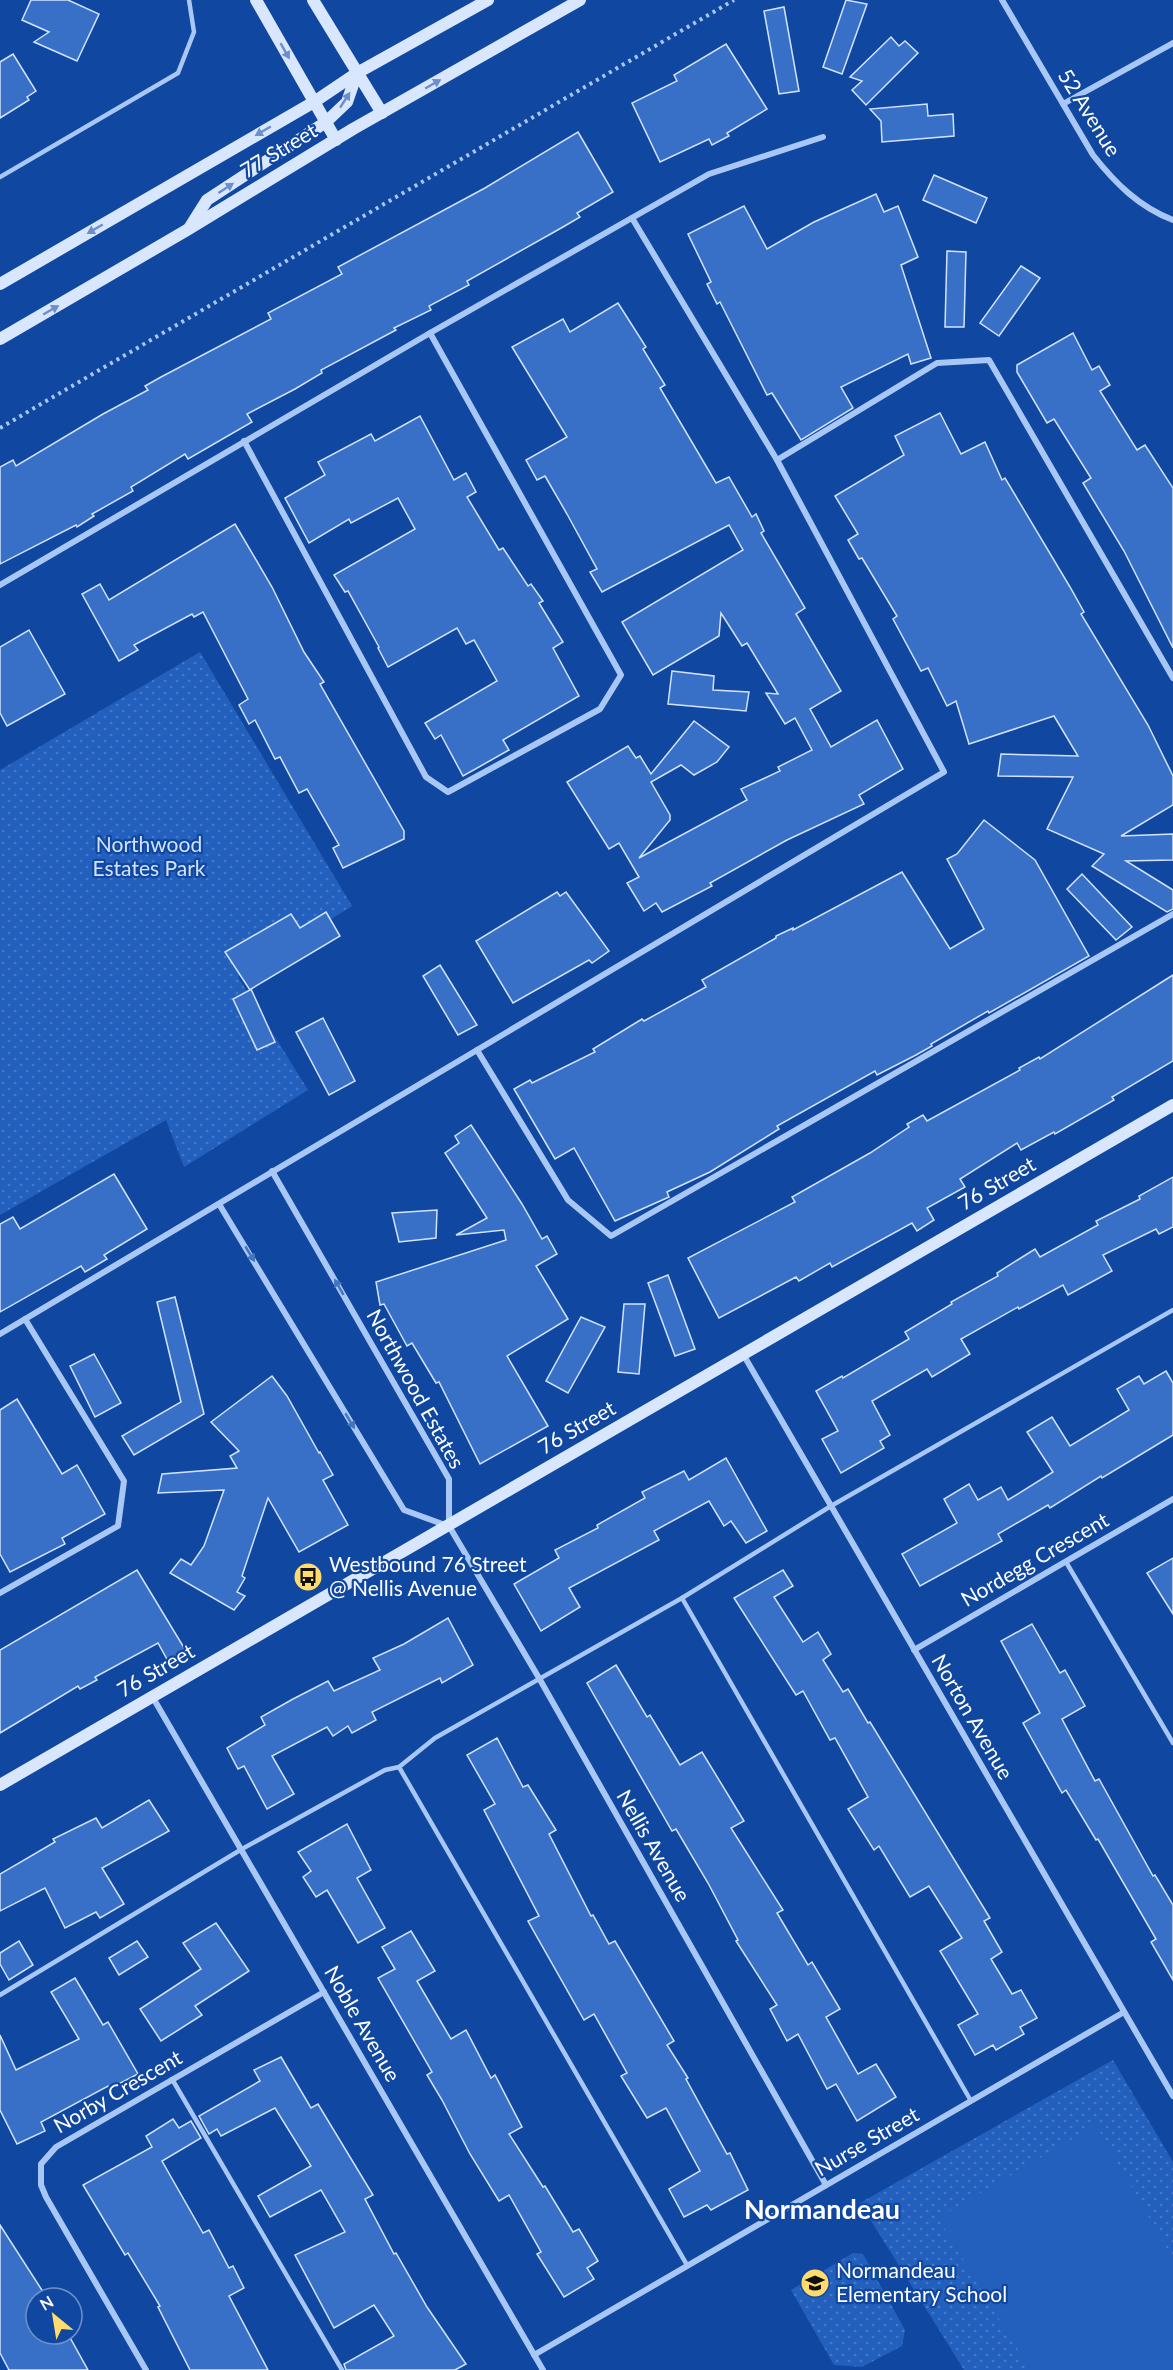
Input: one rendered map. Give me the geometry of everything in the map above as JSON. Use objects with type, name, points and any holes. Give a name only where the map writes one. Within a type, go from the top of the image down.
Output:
[{"type":"street","points":[[256,0],[336,140]]},
{"type":"street","points":[[313,0],[382,113]]},
{"type":"street","name":"77 Street","points":[[0,284],[314,102],[357,73],[488,0]]},
{"type":"street","name":"77 Street","points":[[0,339],[382,113],[580,0]]},
{"type":"street","name":"52 Avenue","points":[[1002,0],[1093,155],[1111,177],[1154,213],[1173,220]]},
{"type":"street","points":[[1063,104],[1173,43]]},
{"type":"street","points":[[187,230],[207,200],[326,122],[347,102],[357,73]]},
{"type":"street","points":[[0,585],[430,333],[709,174],[823,137]]},
{"type":"street","points":[[0,1334],[944,772],[777,460],[632,218]]},
{"type":"street","points":[[244,441],[426,777],[448,792],[600,709],[621,675],[430,333]]},
{"type":"street","points":[[777,460],[937,363],[989,360],[1173,678]]},
{"type":"street","points":[[477,1050],[568,1200],[611,1236],[1173,914]]},
{"type":"street","name":"76 Street","points":[[0,1785],[1173,1105]]},
{"type":"street","name":"Northwood Estates","points":[[273,1172],[449,1479],[449,1526]]},
{"type":"street","points":[[219,1204],[404,1509],[449,1526]]},
{"type":"street","points":[[0,1593],[118,1526],[124,1481],[25,1319]]},
{"type":"street","name":"Norton Avenue","points":[[743,1354],[1173,2096]]},
{"type":"street","name":"Nordegg Crescent","points":[[914,1650],[1173,1499]]},
{"type":"street","name":"Nellis Avenue","points":[[449,1526],[539,1678],[826,2185]]},
{"type":"street","name":"Noble Avenue","points":[[152,1696],[543,2370]]},
{"type":"street","name":"Norby Crescent","points":[[146,2370],[46,2197],[41,2185],[41,2164],[56,2147],[324,1992]]},
{"type":"street","name":"Nurse Street","points":[[534,2355],[1124,2012]]},
{"type":"lane","points":[[0,177],[178,73],[194,32],[189,0]]},
{"type":"lane","points":[[0,1995],[242,1849],[385,1770],[399,1767],[435,1738],[682,1598],[831,1506],[1173,1310]]},
{"type":"lane","points":[[1066,1562],[1173,1743]]},
{"type":"lane","points":[[682,1598],[971,2101]]},
{"type":"lane","points":[[399,1767],[687,2265]]},
{"type":"lane","points":[[172,2079],[342,2370]]},
{"type":"path","points":[[0,428],[734,0]]},
{"type":"green space","name":"Northwood Estates Park","points":[[200,652],[352,906],[238,977],[308,1090],[184,1167],[166,1120],[0,1215],[0,770]]},
{"type":"green space","points":[[1113,2060],[1173,2162],[1173,2370],[964,2370],[860,2203]]},
{"type":"green space","points":[[1096,2125],[1173,2259],[1173,2370],[1030,2370],[938,2218]]},
{"type":"green space","points":[[853,2253],[863,2254],[905,2330],[902,2346],[862,2367],[834,2365],[791,2290]]},
{"type":"building","points":[[31,0],[68,0],[99,14],[77,61],[34,42],[49,32],[22,20]]},
{"type":"building","points":[[846,0],[867,4],[842,74],[823,67]]},
{"type":"building","points":[[784,7],[799,91],[779,94],[764,11]]},
{"type":"building","points":[[891,37],[899,46],[905,41],[918,53],[866,105],[852,90],[862,81],[850,77]]},
{"type":"building","points":[[726,44],[767,109],[727,133],[729,136],[712,145],[709,139],[660,162],[632,103],[677,81],[674,75]]},
{"type":"building","points":[[13,54],[36,91],[27,97],[29,100],[0,118],[0,62]]},
{"type":"building","points":[[927,104],[928,116],[953,114],[954,136],[882,142],[881,121],[870,109]]},
{"type":"building","points":[[578,132],[613,192],[577,213],[580,217],[467,281],[469,285],[429,306],[431,310],[394,328],[396,330],[321,370],[322,373],[247,414],[252,422],[188,459],[185,454],[131,487],[133,491],[92,514],[94,516],[77,527],[76,525],[0,564],[0,467],[13,460],[16,466],[148,390],[145,386],[271,319],[268,313],[342,274],[338,267],[485,188]]},
{"type":"building","points":[[934,175],[987,198],[976,223],[923,200]]},
{"type":"building","points":[[876,194],[884,212],[898,206],[918,257],[901,265],[931,358],[911,364],[908,354],[841,387],[853,408],[801,440],[772,393],[767,395],[720,302],[717,304],[707,284],[711,282],[688,234],[744,206],[767,249],[814,222]]},
{"type":"building","points":[[947,251],[966,252],[964,327],[945,327]]},
{"type":"building","points":[[1021,266],[1040,278],[999,336],[980,323]]},
{"type":"building","points":[[618,303],[646,347],[643,349],[665,385],[660,388],[716,483],[729,477],[752,517],[756,514],[764,531],[761,533],[805,608],[796,614],[841,691],[810,709],[831,747],[877,720],[903,769],[859,795],[864,804],[787,840],[710,883],[712,886],[662,912],[656,903],[644,911],[627,883],[639,877],[619,843],[609,849],[567,782],[628,746],[636,758],[640,756],[651,774],[694,721],[729,747],[717,762],[694,775],[681,765],[651,782],[670,815],[670,820],[639,858],[747,800],[741,789],[780,771],[778,767],[812,750],[795,718],[785,724],[766,693],[778,694],[747,643],[742,646],[721,613],[719,636],[653,675],[622,622],[743,550],[729,525],[602,592],[590,572],[597,569],[567,514],[545,476],[537,480],[526,460],[567,437],[512,347],[563,319],[570,332]]},
{"type":"building","points":[[1073,333],[1092,370],[1099,366],[1110,385],[1100,391],[1137,450],[1145,445],[1173,488],[1173,648],[1124,551],[1083,483],[1091,478],[1054,419],[1047,423],[1017,372],[1017,365]]},
{"type":"building","points":[[940,413],[961,454],[985,442],[1002,480],[1005,478],[1070,587],[1084,612],[1081,614],[1148,725],[1173,776],[1173,805],[1121,836],[1173,834],[1173,860],[1126,861],[1173,890],[1173,909],[1167,912],[1092,866],[1104,854],[1047,829],[1073,777],[998,776],[1001,754],[1078,756],[1054,716],[969,744],[956,701],[947,706],[928,668],[921,671],[893,619],[897,616],[862,558],[859,559],[848,540],[858,534],[835,496],[904,455],[895,436]]},
{"type":"building","points":[[420,416],[454,480],[466,473],[476,492],[467,497],[499,550],[503,548],[528,586],[531,584],[543,601],[539,603],[563,642],[553,648],[579,696],[503,740],[509,750],[463,776],[441,735],[435,739],[425,723],[497,681],[474,640],[466,644],[457,628],[388,667],[348,591],[345,592],[334,575],[415,529],[398,498],[351,523],[349,519],[309,543],[285,498],[325,475],[318,462],[371,434],[375,441]]},
{"type":"building","points":[[235,524],[272,587],[304,652],[324,682],[320,684],[404,831],[404,839],[343,868],[333,848],[339,845],[307,789],[299,793],[280,757],[275,759],[255,720],[249,724],[239,705],[248,699],[203,612],[194,617],[192,614],[134,645],[138,650],[119,661],[82,594],[100,584],[109,600]]},
{"type":"building","points":[[29,630],[65,694],[7,726],[0,713],[0,647]]},
{"type":"building","points":[[672,671],[714,676],[713,690],[749,692],[746,711],[668,704]]},
{"type":"building","points":[[984,820],[1035,860],[1089,956],[989,1013],[988,1011],[916,1055],[877,1075],[875,1071],[777,1126],[779,1129],[710,1172],[667,1192],[669,1197],[615,1221],[574,1148],[555,1159],[514,1089],[530,1080],[532,1083],[595,1052],[593,1049],[642,1019],[644,1021],[706,987],[702,980],[776,936],[793,928],[793,930],[902,872],[950,949],[984,929],[947,859],[957,854]]},
{"type":"building","points":[[1082,874],[1132,927],[1116,940],[1067,889]]},
{"type":"building","points":[[557,892],[560,896],[566,892],[609,951],[592,963],[589,960],[513,1003],[476,941]]},
{"type":"building","points":[[326,912],[340,936],[251,989],[275,1042],[257,1050],[233,999],[250,990],[225,952],[291,914],[300,928]]},
{"type":"building","points":[[440,965],[477,1025],[458,1035],[423,976]]},
{"type":"building","points":[[1173,975],[1173,1061],[1112,1097],[1114,1100],[1055,1134],[1054,1132],[1021,1150],[1017,1143],[960,1179],[965,1187],[927,1208],[934,1220],[917,1231],[912,1223],[832,1267],[830,1263],[799,1281],[796,1277],[719,1318],[688,1258],[795,1202],[792,1197],[870,1153],[909,1127],[907,1124],[923,1115],[927,1121],[1020,1070],[1019,1068],[1039,1057],[1040,1059]]},
{"type":"building","points":[[323,1018],[355,1081],[329,1095],[296,1032]]},
{"type":"building","points":[[471,1125],[542,1239],[547,1236],[557,1254],[536,1266],[568,1319],[507,1356],[548,1426],[480,1464],[439,1382],[436,1383],[412,1343],[407,1346],[384,1304],[380,1305],[376,1282],[506,1240],[504,1230],[456,1235],[487,1218],[445,1153],[459,1143],[455,1136]]},
{"type":"building","points":[[114,1174],[147,1229],[104,1255],[107,1259],[85,1272],[81,1266],[0,1312],[0,1224],[13,1217],[20,1229]]},
{"type":"building","points":[[1173,1177],[1173,1227],[1159,1234],[1156,1229],[1103,1255],[1112,1271],[1068,1295],[1063,1285],[1019,1309],[1018,1307],[961,1339],[970,1354],[932,1377],[927,1369],[872,1401],[890,1435],[880,1441],[884,1448],[841,1473],[822,1439],[838,1431],[816,1391],[842,1376],[843,1378],[909,1339],[905,1332],[952,1304],[951,1302],[998,1276],[997,1273],[1035,1249],[1040,1257],[1098,1225],[1096,1221],[1140,1199],[1139,1196]]},
{"type":"building","points":[[437,1210],[436,1238],[399,1242],[392,1213]]},
{"type":"building","points":[[668,1275],[695,1349],[675,1356],[648,1283]]},
{"type":"building","points":[[175,1297],[204,1414],[134,1455],[122,1436],[181,1402],[157,1302]]},
{"type":"building","points":[[624,1304],[645,1304],[639,1374],[618,1372]]},
{"type":"building","points":[[581,1317],[605,1327],[568,1393],[546,1381]]},
{"type":"building","points":[[94,1354],[121,1403],[95,1417],[70,1366]]},
{"type":"building","points":[[1166,1371],[1173,1383],[1173,1435],[1050,1508],[1048,1505],[998,1534],[1002,1541],[920,1586],[902,1554],[957,1523],[944,1499],[969,1484],[978,1500],[1001,1487],[1008,1500],[1053,1472],[1027,1432],[1052,1417],[1070,1446],[1129,1410],[1117,1389],[1139,1376],[1144,1384]]},
{"type":"building","points":[[272,1376],[287,1396],[333,1475],[323,1480],[348,1525],[299,1552],[268,1498],[242,1576],[245,1578],[237,1592],[245,1596],[234,1610],[170,1573],[181,1559],[191,1565],[204,1546],[224,1490],[158,1493],[162,1474],[237,1468],[230,1456],[239,1451],[211,1422]]},
{"type":"building","points":[[17,1399],[62,1474],[77,1465],[105,1514],[62,1538],[65,1544],[10,1572],[0,1554],[0,1410]]},
{"type":"building","points":[[726,1458],[767,1531],[746,1543],[731,1521],[724,1526],[709,1501],[654,1531],[659,1540],[569,1588],[580,1607],[541,1631],[514,1584],[559,1558],[555,1550],[598,1528],[597,1525],[645,1498],[642,1492],[684,1471],[689,1480]]},
{"type":"building","points":[[1173,1558],[1173,1614],[1147,1573]]},
{"type":"building","points":[[137,1570],[186,1651],[168,1661],[158,1643],[95,1677],[97,1680],[80,1689],[78,1686],[0,1733],[0,1650]]},
{"type":"building","points":[[783,1570],[793,1586],[774,1597],[803,1642],[818,1632],[831,1654],[823,1660],[843,1692],[848,1689],[868,1723],[870,1722],[990,1918],[984,1921],[1002,1952],[991,1959],[1012,1994],[1021,1990],[1037,2018],[1020,2027],[1024,2034],[996,2050],[993,2045],[975,2055],[958,2025],[978,2014],[940,1951],[962,1938],[929,1886],[910,1897],[879,1846],[874,1850],[848,1809],[868,1797],[835,1738],[830,1740],[803,1691],[796,1695],[734,1598]]},
{"type":"building","points":[[448,1618],[473,1665],[442,1683],[440,1678],[372,1712],[376,1720],[352,1733],[348,1726],[333,1736],[327,1727],[272,1756],[294,1794],[267,1809],[244,1766],[238,1769],[227,1748],[265,1725],[261,1717],[328,1681],[334,1691],[380,1670],[373,1658],[404,1644]]},
{"type":"building","points":[[1032,1624],[1060,1673],[1065,1670],[1085,1706],[1062,1719],[1095,1781],[1099,1779],[1153,1876],[1155,1875],[1173,1905],[1173,1980],[1151,1942],[1156,1939],[1098,1839],[1096,1840],[1066,1790],[1062,1793],[1023,1723],[1040,1713],[1001,1641]]},
{"type":"building","points":[[616,1665],[647,1717],[650,1715],[680,1765],[702,1752],[744,1821],[731,1828],[783,1910],[777,1913],[808,1965],[812,1962],[840,2009],[826,2017],[858,2074],[876,2064],[896,2097],[857,2121],[836,2084],[827,2089],[798,2034],[787,2041],[770,2009],[777,2005],[736,1941],[738,1940],[708,1883],[676,1829],[672,1831],[587,1683]]},
{"type":"building","points":[[497,1738],[523,1787],[528,1785],[556,1830],[549,1834],[591,1916],[593,1915],[609,1944],[615,1941],[674,2041],[667,2045],[688,2078],[686,2079],[727,2154],[730,2153],[748,2190],[711,2210],[707,2205],[684,2217],[669,2189],[700,2171],[666,2108],[647,2118],[621,2076],[627,2073],[594,2014],[584,2020],[528,1921],[539,1916],[484,1810],[495,1804],[467,1755]]},
{"type":"building","points":[[149,1800],[169,1831],[102,1868],[124,1904],[100,1918],[96,1912],[65,1928],[45,1888],[0,1911],[0,1874],[55,1842],[53,1839],[96,1818],[102,1828]]},
{"type":"building","points":[[347,1824],[371,1870],[357,1878],[385,1928],[358,1943],[327,1890],[316,1897],[303,1877],[311,1871],[298,1852]]},
{"type":"building","points":[[216,1923],[249,1971],[195,2006],[202,2015],[161,2041],[140,2009],[201,1969],[183,1943]]},
{"type":"building","points":[[411,1931],[435,1971],[417,1981],[451,2039],[466,2030],[491,2078],[495,2075],[522,2127],[509,2134],[573,2232],[579,2229],[598,2261],[587,2268],[594,2279],[564,2297],[537,2254],[541,2252],[509,2195],[499,2201],[470,2154],[427,2075],[432,2072],[378,1978],[395,1969],[382,1947]]},
{"type":"building","points":[[19,1941],[33,1965],[9,1980],[0,1964],[0,1953]]},
{"type":"building","points":[[137,1941],[148,1957],[119,1975],[109,1958]]},
{"type":"building","points":[[75,1978],[103,2025],[108,2022],[138,2074],[109,2089],[108,2086],[41,2122],[45,2131],[17,2144],[0,2110],[0,2035],[16,2070],[79,2039],[51,1992]]},
{"type":"building","points":[[281,2057],[311,2108],[318,2104],[373,2195],[365,2199],[394,2254],[396,2253],[427,2307],[466,2364],[455,2370],[346,2370],[344,2364],[394,2336],[374,2305],[334,2328],[295,2255],[345,2232],[321,2190],[270,2217],[258,2196],[311,2166],[275,2108],[221,2136],[217,2129],[209,2134],[199,2116],[260,2081],[254,2070]]},
{"type":"building","points":[[173,2119],[179,2128],[191,2121],[201,2138],[162,2161],[203,2233],[209,2230],[229,2268],[233,2266],[244,2288],[229,2296],[268,2370],[190,2370],[158,2307],[160,2306],[128,2253],[125,2255],[83,2185],[152,2147],[146,2136]]},
{"type":"building","points":[[0,2225],[39,2286],[24,2286],[24,2346],[75,2346],[88,2370],[9,2370],[0,2353]]},
{"type":"place","name":"Westbound 76 Street @ Nellis Avenue","points":[[308,1577]]},
{"type":"place","name":"Normandeau Elementary School","points":[[815,2283]]},
{"type":"district","name":"Normandeau","points":[[822,2210]]}]
